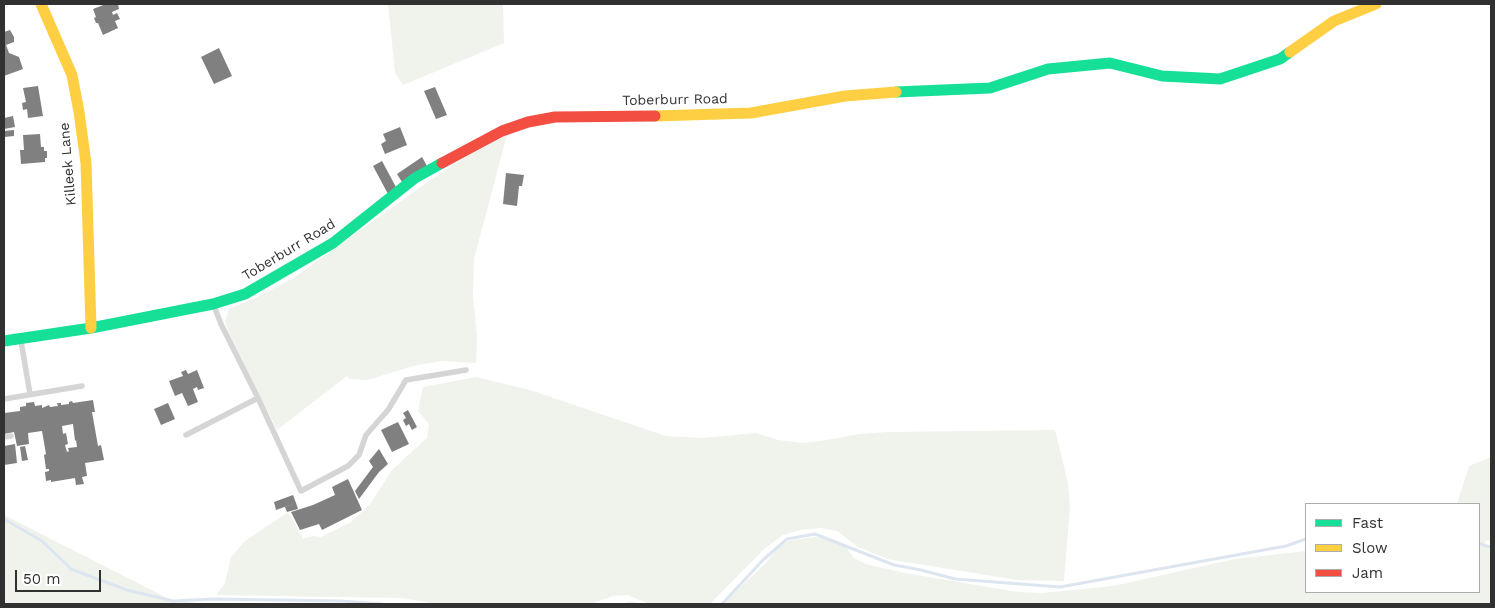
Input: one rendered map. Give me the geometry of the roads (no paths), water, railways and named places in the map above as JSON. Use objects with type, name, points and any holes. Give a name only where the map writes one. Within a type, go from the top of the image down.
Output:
[{"type":"street","name":"Killeek Lane","points":[[41,4],[72,76],[79,112],[86,163],[91,328]]},
{"type":"street","name":"Toberburr Road","points":[[4,341],[91,328],[213,304],[245,294],[333,243],[415,178],[502,131],[528,122],[555,117],[751,113],[845,96],[990,88],[1048,69],[1110,63],[1162,76],[1220,79],[1280,58],[1334,21],[1376,4]]},
{"type":"lane","points":[[213,304],[301,491],[348,466],[358,454],[366,435],[388,410],[406,380],[466,370]]},
{"type":"lane","points":[[21,339],[30,394]]},
{"type":"lane","points":[[4,399],[82,386]]},
{"type":"lane","points":[[186,435],[258,398]]},
{"type":"lane","points":[[4,437],[11,436]]},
{"type":"waterway","points":[[4,519],[42,541],[71,569],[127,590],[173,601],[212,599],[341,601],[382,604]]},
{"type":"waterway","points":[[722,604],[763,560],[787,539],[815,534],[894,565],[955,579],[1060,587],[1286,546],[1305,539]]},
{"type":"waterway","points":[[1480,544],[1491,547]]},
{"type":"waterway","points":[[627,604],[635,604]]}]
